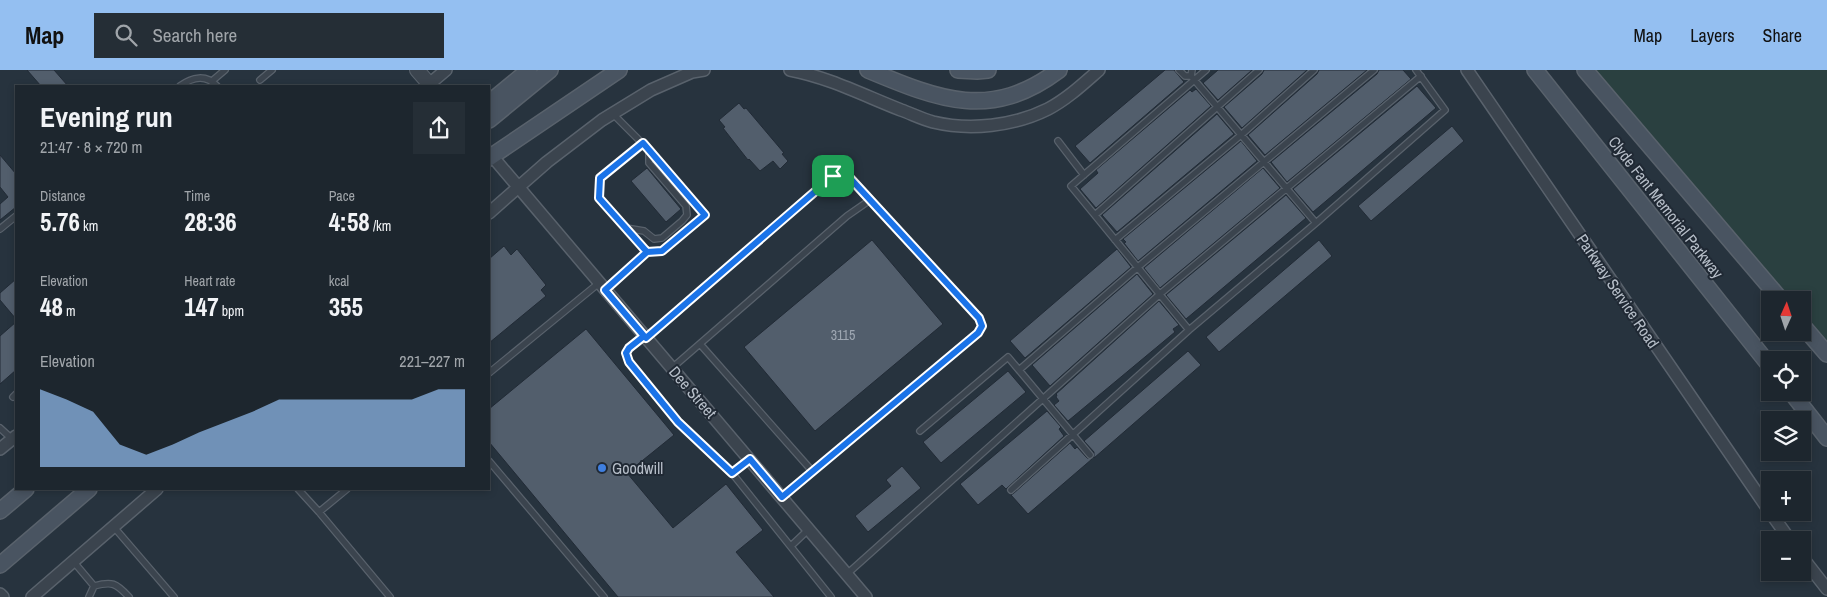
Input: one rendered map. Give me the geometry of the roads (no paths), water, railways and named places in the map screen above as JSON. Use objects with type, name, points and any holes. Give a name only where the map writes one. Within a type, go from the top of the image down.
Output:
[{"type":"main road","points":[[490,102],[529,70]]},
{"type":"main road","points":[[490,119],[550,70]]},
{"type":"main road","points":[[490,156],[619,70]]},
{"type":"main road","points":[[868,70],[932,95],[980,102],[1018,94],[1042,83],[1059,70]]},
{"type":"main road","points":[[958,70],[988,70]]},
{"type":"main road","name":"Clyde Fant Memorial Parkway","points":[[1535,70],[1761,355]]},
{"type":"main road","name":"Clyde Fant Memorial Parkway","points":[[1585,70],[1773,291]]},
{"type":"main road","points":[[1811,335],[1827,354]]},
{"type":"main road","points":[[1798,401],[1827,438]]},
{"type":"main road","points":[[0,511],[25,490]]},
{"type":"main road","points":[[0,565],[88,490]]},
{"type":"street","points":[[417,70],[428,85]]},
{"type":"street","points":[[430,85],[446,70]]},
{"type":"street","points":[[490,212],[547,162],[602,120],[651,90],[692,72],[704,70]]},
{"type":"street","points":[[790,70],[826,80],[933,122],[967,126],[998,125],[1034,115],[1069,96],[1099,70]]},
{"type":"street","name":"Parkway Service Road","points":[[1467,70],[1761,499]]},
{"type":"street","name":"Dee Street","points":[[490,156],[866,597]]},
{"type":"street","points":[[0,450],[14,438]]},
{"type":"street","points":[[32,597],[156,490]]},
{"type":"street","points":[[1811,569],[1827,589]]},
{"type":"street","points":[[0,594],[3,597]]},
{"type":"lane","points":[[181,85],[186,81],[200,77],[214,84],[225,70]]},
{"type":"lane","points":[[260,80],[272,70]]},
{"type":"lane","points":[[1179,70],[1185,76],[1193,76]]},
{"type":"lane","points":[[1189,330],[1071,186],[1193,76],[1206,70]]},
{"type":"lane","points":[[1095,215],[1260,70]]},
{"type":"lane","points":[[1115,240],[1241,135],[1314,70]]},
{"type":"lane","points":[[1019,370],[1138,267],[1374,70]]},
{"type":"lane","points":[[1011,490],[1189,330],[1316,223],[1445,110],[1416,70]]},
{"type":"lane","points":[[1193,76],[1316,223]]},
{"type":"lane","points":[[847,574],[1160,294],[1421,76]]},
{"type":"lane","points":[[490,372],[647,252],[662,251],[705,215],[643,143],[613,114]]},
{"type":"lane","points":[[1058,141],[1084,175]]},
{"type":"lane","points":[[643,143],[600,178],[599,198],[647,252]]},
{"type":"lane","points":[[626,228],[644,231],[654,239],[662,238],[687,215],[686,206],[649,163],[649,150]]},
{"type":"lane","points":[[782,497],[978,333],[982,326],[979,318],[849,177],[841,174],[833,176],[645,337],[629,348],[626,353],[629,362],[678,422],[732,473],[831,597]]},
{"type":"lane","points":[[672,368],[847,216],[870,200]]},
{"type":"lane","points":[[0,229],[15,217]]},
{"type":"lane","points":[[700,344],[813,472]]},
{"type":"lane","points":[[920,431],[1008,357],[1090,455]]},
{"type":"lane","points":[[0,428],[14,438]]},
{"type":"lane","points":[[732,473],[750,459]]},
{"type":"lane","points":[[490,462],[604,597]]},
{"type":"lane","points":[[299,490],[390,597]]},
{"type":"lane","points":[[319,512],[344,490]]},
{"type":"lane","points":[[113,526],[174,597]]},
{"type":"lane","points":[[791,546],[809,529]]},
{"type":"lane","points":[[73,561],[94,586]]},
{"type":"lane","points":[[89,597],[94,586],[107,582],[120,587],[129,597]]},
{"type":"place","name":"Goodwill","points":[[602,468]]}]
